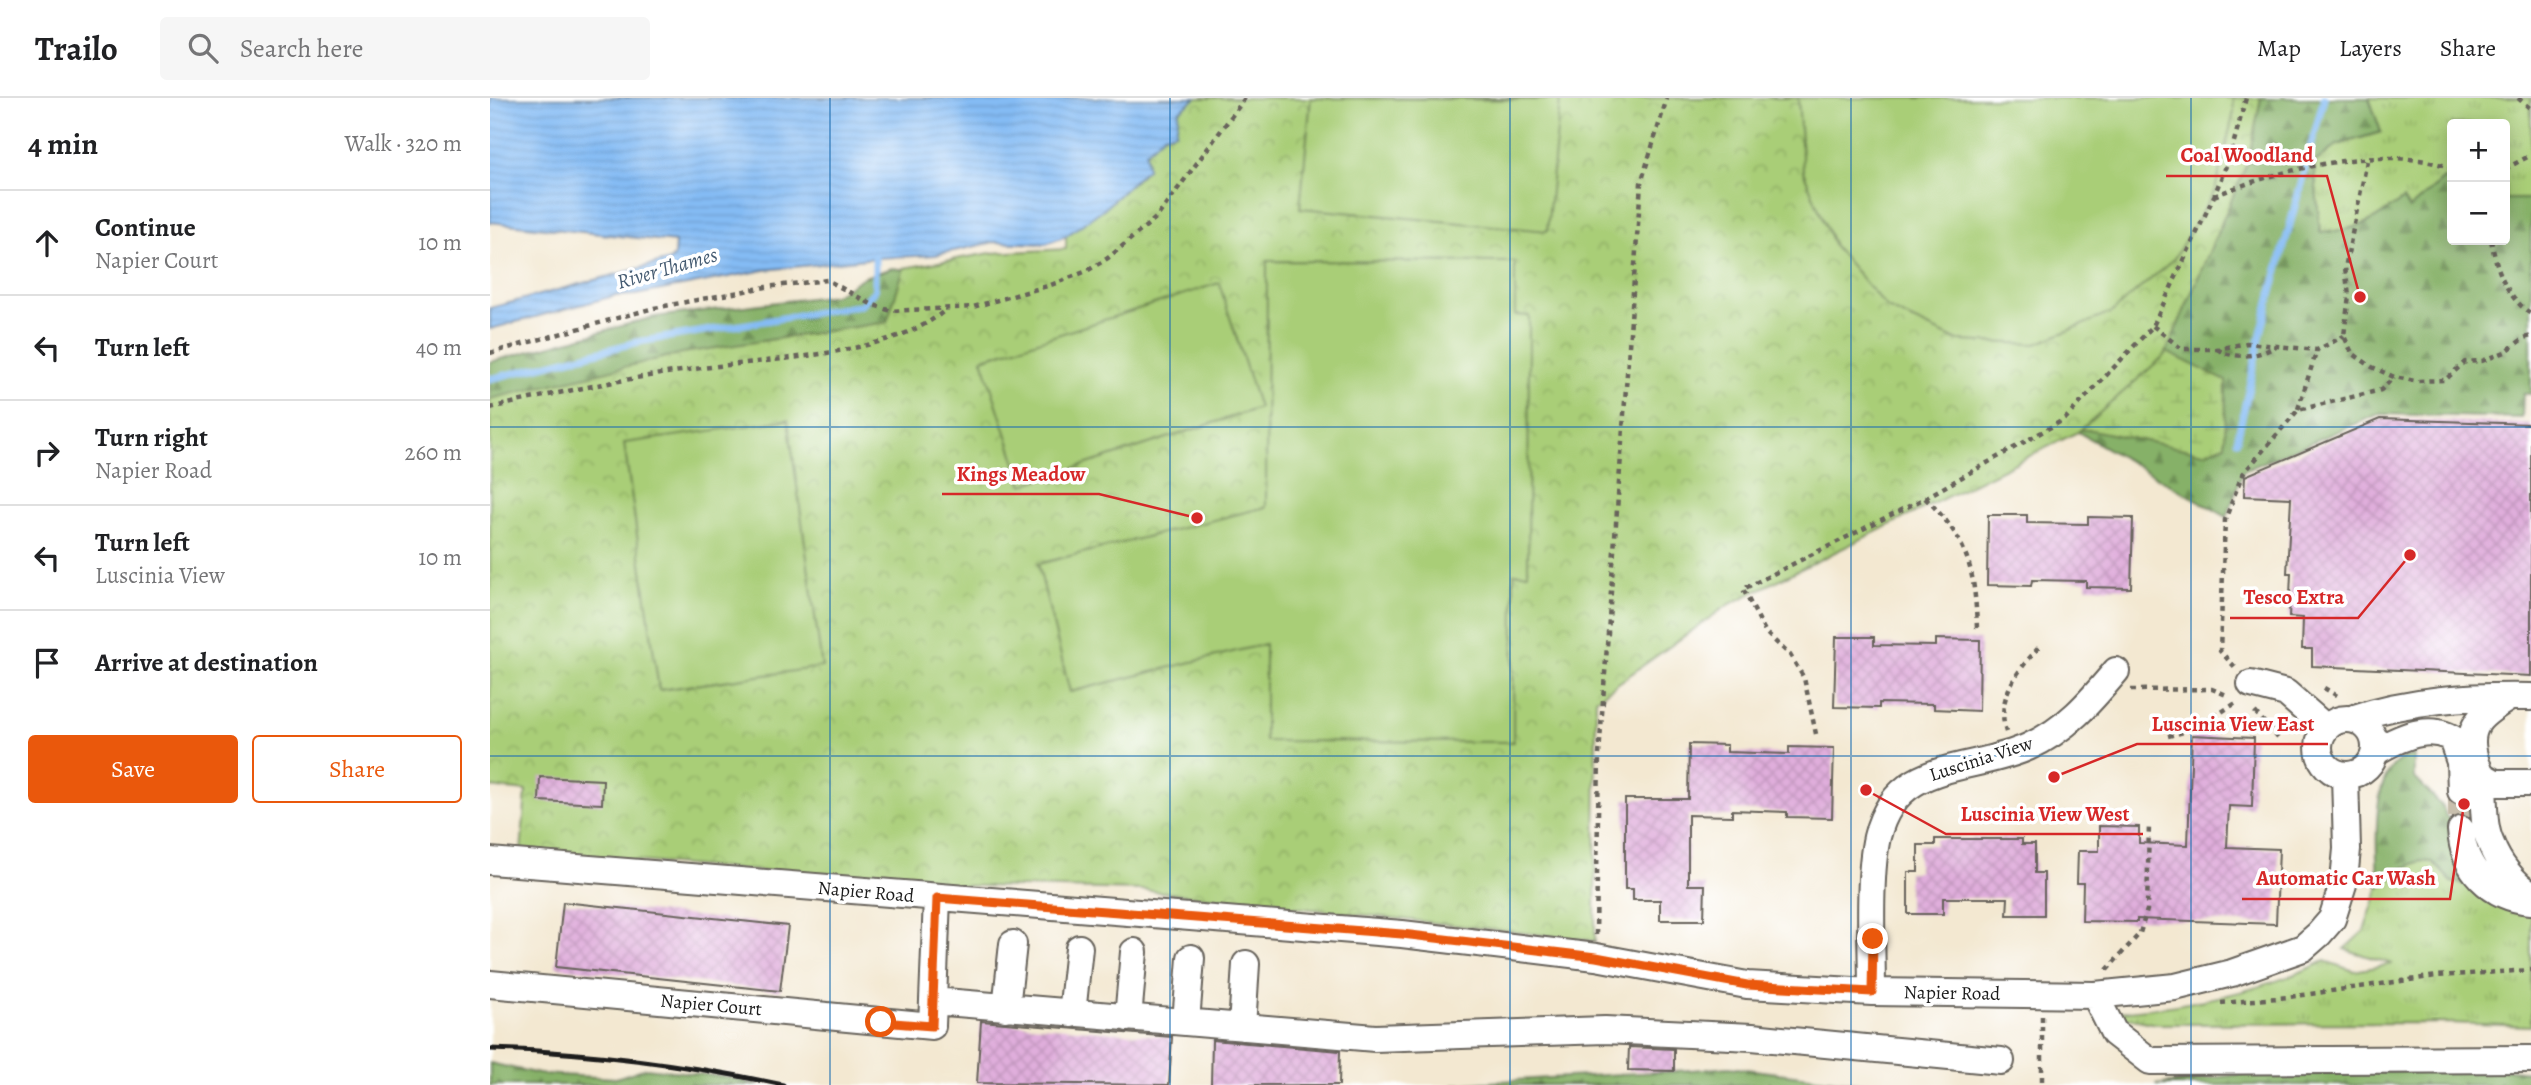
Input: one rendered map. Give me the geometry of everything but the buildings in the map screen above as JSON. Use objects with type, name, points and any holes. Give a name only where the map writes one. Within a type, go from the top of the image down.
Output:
[{"type":"street","name":"Luscinia View","points":[[1872,992],[1876,845],[1895,800],[1925,775],[2012,753],[2063,728],[2107,681]]},
{"type":"street","points":[[2245,693],[2286,693],[2326,728]]},
{"type":"street","points":[[2520,697],[2476,695],[2413,702],[2342,719],[2326,728],[2319,742],[2321,758],[2330,770],[2346,775],[2361,771],[2375,752],[2416,732],[2451,738],[2472,776],[2495,783],[2531,783]]},
{"type":"street","points":[[2520,697],[2489,709],[2476,723],[2471,748],[2472,776],[2490,843],[2506,871],[2531,894]]},
{"type":"street","points":[[2351,719],[2367,727],[2372,734],[2375,752]]},
{"type":"street","name":"Napier Road","points":[[490,861],[1402,934],[1596,957],[1747,985],[1872,992],[2095,995],[2187,985],[2271,961],[2304,948],[2332,919],[2344,881],[2347,849],[2346,775]]},
{"type":"street","points":[[2461,830],[2464,851],[2481,879],[2508,896],[2531,901]]},
{"type":"street","points":[[932,1014],[937,898]]},
{"type":"street","points":[[1006,1008],[1013,944]]},
{"type":"street","points":[[1072,1014],[1079,948]]},
{"type":"street","points":[[1128,1018],[1134,952]]},
{"type":"street","points":[[1186,1022],[1191,958]]},
{"type":"street","points":[[1242,1027],[1246,964]]},
{"type":"street","name":"Napier Court","points":[[490,984],[932,1014],[1006,1008],[1375,1038],[1619,1030],[1752,1037],[2001,1061]]},
{"type":"street","points":[[2095,995],[2114,1033],[2150,1061],[2531,1059]]},
{"type":"path","points":[[491,350],[654,308],[766,287],[827,280],[871,304],[891,311],[946,310],[1011,299],[1087,271],[1108,258],[1157,217],[1245,98]]},
{"type":"path","points":[[1596,957],[1598,755],[1640,183],[1667,98]]},
{"type":"path","points":[[1816,734],[1804,678],[1790,655],[1766,633],[1743,589],[1925,498],[2065,419],[2153,326],[2214,197],[2230,156],[2246,98]]},
{"type":"path","points":[[2518,98],[2531,109]]},
{"type":"path","points":[[2510,166],[2531,155]]},
{"type":"path","points":[[2214,197],[2270,174],[2315,166],[2390,159],[2447,166]]},
{"type":"path","points":[[2367,161],[2345,268],[2350,295],[2344,336],[2352,353],[2372,367],[2394,377],[2415,381],[2445,380],[2465,362],[2494,357],[2531,337]]},
{"type":"path","points":[[2492,245],[2497,268],[2514,302],[2531,314]]},
{"type":"path","points":[[490,408],[686,370],[828,351],[895,338],[929,324],[946,310]]},
{"type":"path","points":[[2153,326],[2182,349],[2217,349],[2231,345],[2317,350],[2344,336]]},
{"type":"path","points":[[2217,349],[2227,355],[2238,355],[2265,352],[2276,346]]},
{"type":"path","points":[[2278,738],[2253,710],[2220,651],[2225,520],[2242,475],[2298,410],[2317,350]]},
{"type":"path","points":[[2298,410],[2381,390],[2394,377]]},
{"type":"path","points":[[1925,498],[1960,538],[1972,566],[1977,629]]},
{"type":"path","points":[[2012,753],[2003,723],[2006,692],[2019,669],[2041,645]]},
{"type":"path","points":[[2107,681],[2245,693]]},
{"type":"path","points":[[2168,736],[2192,730],[2245,693]]},
{"type":"path","points":[[2095,995],[2109,965],[2140,933],[2147,910],[2149,824]]},
{"type":"path","points":[[2216,1003],[2289,998],[2437,976],[2531,970]]},
{"type":"path","points":[[2042,995],[2042,1085]]},
{"type":"green space","points":[[1196,98],[2261,98],[2248,161],[2165,355],[2078,432],[1728,605],[1596,699],[1595,941],[1142,890],[938,885],[521,852],[526,791],[490,787],[490,399],[683,353],[887,322],[904,268],[991,253],[1066,249],[1066,236],[1106,207],[1147,169],[1146,152],[1164,134],[1172,134],[1179,111]]},
{"type":"green space","points":[[1311,98],[1560,100],[1547,231],[1300,208]]},
{"type":"green space","points":[[1798,98],[2233,98],[2234,112],[2215,190],[2173,260],[2111,313],[2036,344],[1958,341],[1887,308],[1834,246],[1803,171]]},
{"type":"green space","points":[[2261,98],[2369,98],[2381,132],[2337,145],[2314,163],[2320,232],[2345,230],[2364,224],[2403,199],[2409,209],[2444,179],[2447,179],[2447,245],[2510,245],[2510,199],[2531,199],[2531,394],[2523,394],[2522,418],[2379,414],[2243,471],[2227,517],[2078,432],[2165,355],[2248,161]]},
{"type":"green space","points":[[2369,98],[2531,98],[2531,199],[2510,199],[2510,119],[2447,119],[2447,179],[2444,179],[2409,210],[2402,200],[2364,224],[2345,230],[2320,232],[2314,163],[2337,145],[2381,132]]},
{"type":"green space","points":[[1267,261],[1515,262],[1515,315],[1529,316],[1528,573],[1514,573],[1513,742],[1265,741],[1265,644],[1070,692],[1038,564],[1266,507]]},
{"type":"green space","points":[[892,268],[925,272],[942,330],[490,416],[490,362],[654,317],[835,295],[864,277]]},
{"type":"green space","points":[[1219,283],[1259,408],[1023,485],[982,359]]},
{"type":"green space","points":[[2122,330],[2226,381],[2225,445],[2204,453],[2092,430],[2010,429]]},
{"type":"green space","points":[[788,420],[822,667],[659,690],[624,443]]},
{"type":"green space","points":[[2414,755],[2414,777],[2443,807],[2447,818],[2452,818],[2454,855],[2461,871],[2475,886],[2452,882],[2433,862],[2420,861],[2398,870],[2378,889],[2376,833],[2381,790],[2388,773],[2398,761]]},
{"type":"green space","points":[[2420,861],[2433,862],[2452,882],[2475,886],[2531,912],[2531,1026],[2448,1023],[2157,1024],[2128,1018],[2118,1012],[2224,996],[2276,981],[2325,961],[2354,971],[2392,964],[2344,949],[2364,931],[2378,889],[2398,870]]},
{"type":"green space","points":[[490,1063],[539,1074],[616,1078],[646,1068],[727,1077],[759,1085],[490,1085]]},
{"type":"green space","points":[[1729,1067],[1875,1085],[1453,1085],[1660,1072]]},
{"type":"green space","points":[[2499,1069],[2531,1072],[2531,1085],[2155,1085],[2242,1074]]},
{"type":"water","name":"River Thames","points":[[490,98],[1196,98],[1179,111],[1176,132],[1164,135],[1146,152],[1147,169],[1106,207],[1066,236],[1046,244],[994,242],[935,255],[875,258],[765,270],[635,295],[614,296],[490,329],[490,308],[670,260],[674,256],[675,242],[490,222]]},
{"type":"waterway","points":[[2237,440],[2262,329],[2324,98]]},
{"type":"waterway","points":[[490,379],[638,342],[861,305],[875,290],[875,258]]},
{"type":"tunnel","points":[[2461,791],[2461,830]]},
{"type":"railway","points":[[490,1049],[637,1060],[783,1085]]},
{"type":"place","name":"Coal Woodland","points":[[2360,297]]},
{"type":"place","name":"Kings Meadow","points":[[1197,518]]},
{"type":"place","name":"Tesco Extra","points":[[2410,555]]},
{"type":"place","name":"Luscinia View East","points":[[2054,777]]},
{"type":"place","name":"Luscinia View West","points":[[1866,790]]},
{"type":"place","name":"Automatic Car Wash","points":[[2464,804]]},
{"type":"route","points":[[881,1022],[932,1026],[937,898],[1402,934],[1596,957],[1747,985],[1872,992],[1873,939]]}]
